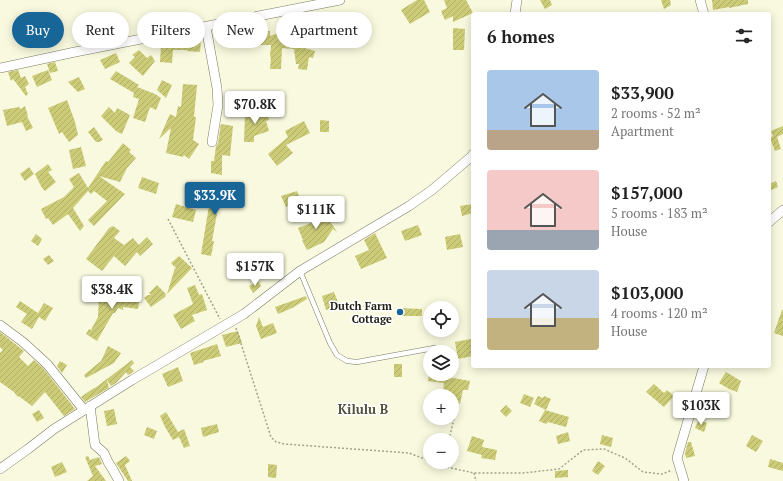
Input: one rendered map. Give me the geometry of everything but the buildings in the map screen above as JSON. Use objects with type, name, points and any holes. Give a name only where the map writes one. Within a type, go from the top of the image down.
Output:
[{"type":"street","points":[[0,68],[340,0]]},
{"type":"street","points":[[515,12],[517,0]]},
{"type":"street","points":[[700,0],[703,12]]},
{"type":"street","points":[[206,27],[217,88],[218,105],[212,142]]},
{"type":"street","points":[[0,469],[54,429],[132,380],[244,314],[300,271],[409,206],[432,190],[471,157]]},
{"type":"street","points":[[771,220],[783,210]]},
{"type":"street","points":[[0,325],[23,342],[47,364],[87,408],[95,444],[104,453],[119,481]]},
{"type":"street","points":[[684,481],[677,458],[703,368]]},
{"type":"lane","points":[[300,271],[330,343],[337,355],[347,361],[357,362],[423,350]]},
{"type":"path","points":[[168,220],[223,326]]},
{"type":"path","points":[[234,320],[270,437],[276,442],[284,444],[409,452],[423,458]]},
{"type":"path","points":[[456,469],[474,473],[523,473],[559,469],[583,450],[604,449],[625,458],[643,472],[662,474],[679,467]]},
{"type":"path","points":[[474,473],[476,481]]},
{"type":"place","name":"Dutch Farm Cottage","points":[[400,312]]},
{"type":"district","name":"Kilulu B","points":[[363,409]]}]
